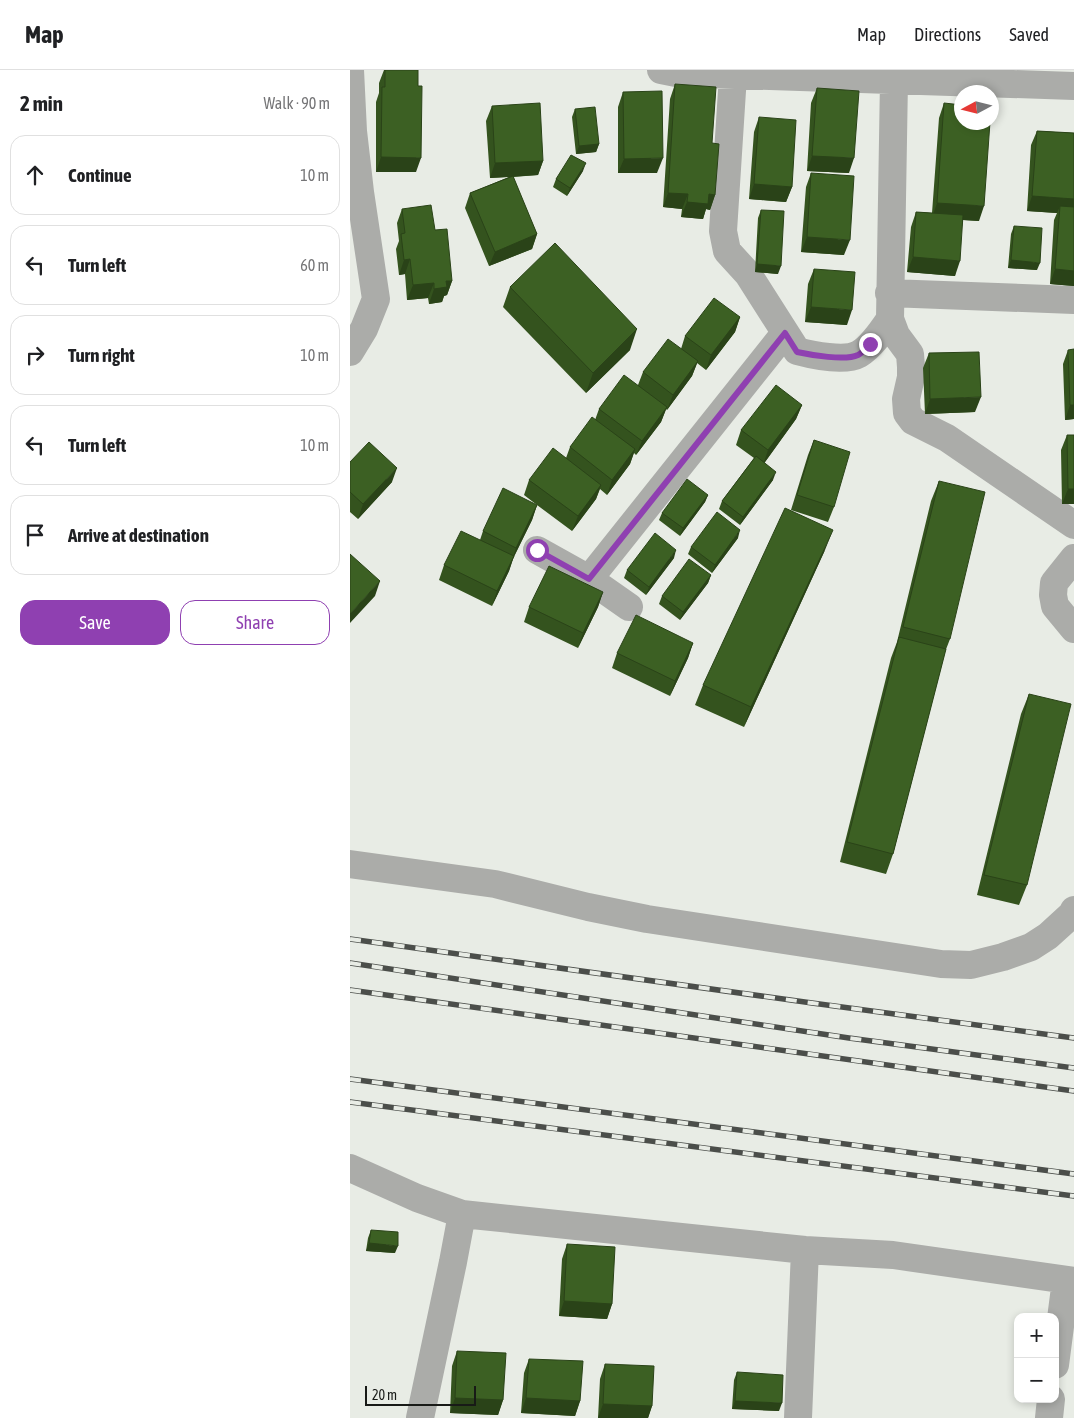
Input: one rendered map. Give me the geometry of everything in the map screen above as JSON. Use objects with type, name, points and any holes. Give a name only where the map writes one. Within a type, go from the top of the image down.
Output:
[{"type":"street","points":[[350,70],[354,140],[376,299],[364,329],[350,352]]},
{"type":"street","points":[[661,70],[676,73],[1074,86]]},
{"type":"street","points":[[733,75],[723,231],[726,251],[748,274],[797,352],[845,358],[858,355],[882,332],[889,306],[894,80]]},
{"type":"street","points":[[889,306],[1074,300]]},
{"type":"street","points":[[889,306],[896,335],[910,354],[912,367],[906,399],[907,413],[913,421],[947,438],[1074,525]]},
{"type":"street","points":[[589,579],[785,333]]},
{"type":"street","points":[[537,550],[589,579],[629,607]]},
{"type":"street","points":[[1074,558],[1054,583],[1053,595],[1055,606],[1074,629]]},
{"type":"street","points":[[350,864],[495,884],[588,907],[647,919],[941,964],[971,965],[1003,957],[1030,947],[1048,936],[1074,910]]},
{"type":"street","points":[[350,1168],[417,1198],[462,1214],[805,1250],[893,1255],[1070,1280],[1056,1358]]},
{"type":"street","points":[[420,1418],[462,1214]]},
{"type":"street","points":[[798,1418],[805,1250]]},
{"type":"street","points":[[1049,1418],[1051,1403]]},
{"type":"building","points":[[385,70],[418,70],[418,86],[422,86],[421,158],[381,157],[382,87],[385,87]]},
{"type":"building","points":[[675,84],[716,87],[712,143],[719,144],[715,195],[709,194],[708,204],[687,202],[688,194],[668,193]]},
{"type":"building","points":[[817,88],[859,91],[854,158],[812,156]]},
{"type":"building","points":[[662,91],[663,158],[624,159],[623,92]]},
{"type":"building","points":[[540,103],[543,161],[495,163],[492,106]]},
{"type":"building","points":[[944,103],[954,104],[954,130],[989,130],[984,206],[937,203]]},
{"type":"building","points":[[595,107],[599,144],[579,146],[575,109]]},
{"type":"building","points":[[759,117],[796,120],[792,187],[754,184]]},
{"type":"building","points":[[1037,131],[1074,133],[1074,199],[1032,196]]},
{"type":"building","points":[[571,155],[586,163],[570,188],[556,179]]},
{"type":"building","points":[[811,173],[854,176],[850,240],[807,237]]},
{"type":"building","points":[[513,176],[537,234],[495,252],[470,193]]},
{"type":"building","points":[[431,205],[435,230],[447,229],[452,281],[446,281],[447,287],[434,289],[434,283],[413,285],[410,259],[404,260],[401,234],[405,233],[402,209]]},
{"type":"building","points":[[1060,206],[1074,207],[1074,271],[1055,269]]},
{"type":"building","points":[[761,210],[784,211],[781,266],[757,264]]},
{"type":"building","points":[[916,212],[963,215],[960,261],[913,257]]},
{"type":"building","points":[[1014,226],[1042,228],[1040,263],[1011,260]]},
{"type":"building","points":[[555,243],[637,329],[593,373],[510,287]]},
{"type":"building","points":[[814,269],[855,272],[852,310],[811,307]]},
{"type":"building","points":[[714,298],[740,317],[711,355],[685,336]]},
{"type":"building","points":[[668,339],[698,361],[673,395],[643,372]]},
{"type":"building","points":[[1074,349],[1074,405],[1070,405],[1068,350]]},
{"type":"building","points":[[979,352],[981,397],[930,399],[929,353]]},
{"type":"building","points":[[624,375],[667,407],[642,441],[599,409]]},
{"type":"building","points":[[776,385],[802,405],[768,450],[741,430]]},
{"type":"building","points":[[592,417],[635,449],[612,480],[570,447]]},
{"type":"building","points":[[1067,435],[1074,435],[1074,489],[1068,489]]},
{"type":"building","points":[[814,440],[850,452],[834,507],[797,495]]},
{"type":"building","points":[[369,442],[397,468],[363,504],[350,492],[350,462]]},
{"type":"building","points":[[553,448],[601,485],[578,516],[529,480]]},
{"type":"building","points":[[756,456],[776,472],[743,517],[722,501]]},
{"type":"building","points":[[687,479],[708,495],[683,528],[662,513]]},
{"type":"building","points":[[939,481],[985,492],[950,639],[903,627]]},
{"type":"building","points":[[503,488],[537,505],[516,548],[483,531]]},
{"type":"building","points":[[785,508],[833,530],[751,707],[703,685]]},
{"type":"building","points":[[717,512],[740,530],[715,565],[691,547]]},
{"type":"building","points":[[461,531],[514,556],[497,591],[444,565]]},
{"type":"building","points":[[655,533],[676,550],[649,587],[627,570]]},
{"type":"building","points":[[350,554],[380,581],[350,614]]},
{"type":"building","points":[[689,559],[711,575],[683,612],[662,596]]},
{"type":"building","points":[[549,566],[603,592],[583,633],[529,607]]},
{"type":"building","points":[[636,615],[693,643],[675,681],[617,653]]},
{"type":"building","points":[[899,637],[946,649],[893,854],[847,842]]},
{"type":"building","points":[[1029,694],[1071,704],[1027,885],[984,875]]},
{"type":"building","points":[[371,1230],[398,1232],[398,1246],[369,1243]]},
{"type":"building","points":[[567,1244],[615,1247],[612,1304],[564,1301]]},
{"type":"building","points":[[457,1351],[506,1353],[503,1400],[455,1398]]},
{"type":"building","points":[[529,1359],[583,1361],[580,1401],[526,1398]]},
{"type":"building","points":[[605,1364],[654,1366],[652,1406],[603,1404]]},
{"type":"building","points":[[737,1372],[783,1375],[782,1403],[735,1401]]},
{"type":"railway","points":[[350,939],[1074,1038]]},
{"type":"railway","points":[[350,963],[849,1038],[1074,1068]]},
{"type":"railway","points":[[350,990],[1074,1091]]},
{"type":"railway","points":[[350,1079],[1074,1174]]},
{"type":"railway","points":[[350,1102],[1074,1196]]},
{"type":"route","points":[[537,550],[589,579],[785,333],[797,352],[813,355],[845,358],[858,355],[870,344]]}]
